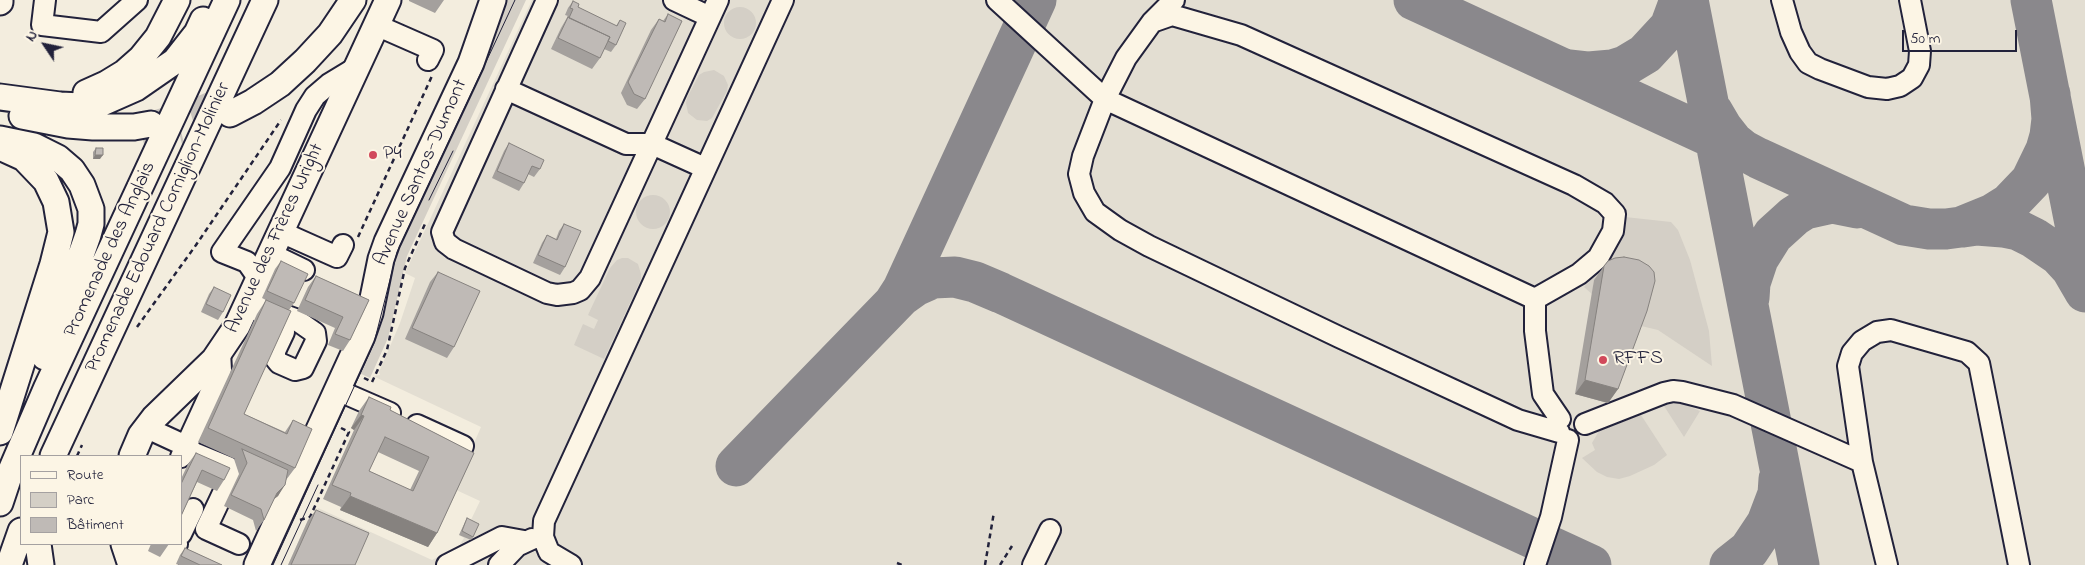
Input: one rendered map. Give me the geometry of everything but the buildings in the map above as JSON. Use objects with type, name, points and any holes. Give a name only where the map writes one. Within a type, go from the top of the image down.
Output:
[{"type":"main road","points":[[42,104],[88,92],[124,73],[141,58],[158,37],[177,0]]},
{"type":"main road","points":[[0,97],[42,104],[81,106],[102,103],[136,88],[175,61],[197,33],[213,0]]},
{"type":"main road","name":"Promenade des Anglais","points":[[5,487],[94,286],[227,0]]},
{"type":"main road","name":"Promenade Edouard Corniglion-Molinier","points":[[53,455],[265,0]]},
{"type":"main road","points":[[250,32],[272,0]]},
{"type":"main road","points":[[335,0],[320,23],[302,45],[234,104],[253,102],[280,84],[330,34],[353,0]]},
{"type":"main road","name":"Avenue des Frères Wright","points":[[133,455],[147,428],[171,399],[220,352],[237,326],[388,0]]},
{"type":"main road","name":"Avenue Santos-Dumont","points":[[257,565],[341,391],[366,324],[387,242],[471,63],[493,0]]},
{"type":"main road","points":[[0,111],[68,125],[115,127],[147,132],[98,143],[73,141],[0,128]]},
{"type":"main road","points":[[0,139],[42,149],[65,164],[78,178],[87,193],[92,216],[88,235],[33,392],[5,487],[0,520]]},
{"type":"main road","points":[[0,147],[15,152],[40,173],[52,190],[61,221],[59,245],[0,432]]},
{"type":"main road","points":[[0,377],[24,358]]},
{"type":"main road","points":[[65,455],[75,429],[87,384]]},
{"type":"main road","points":[[9,565],[20,535]]},
{"type":"main road","points":[[38,545],[41,565]]},
{"type":"main road","points":[[124,545],[131,565]]},
{"type":"lane","points":[[45,0],[42,25],[101,32],[137,0]]},
{"type":"lane","points":[[547,0],[444,226],[443,237],[449,246],[454,249],[548,293],[557,295],[573,293],[587,282],[714,8],[674,0]]},
{"type":"lane","points":[[499,565],[514,548],[534,539],[544,522],[783,0]]},
{"type":"lane","points":[[997,0],[1106,99],[1535,299]]},
{"type":"lane","points":[[1174,0],[1152,22],[1126,58],[1106,99],[1083,156],[1080,174],[1084,193],[1095,212],[1120,230],[1149,246],[1339,337],[1518,420],[1562,430],[1577,439],[1584,433],[1585,424],[1673,391],[1733,405],[1862,462]]},
{"type":"lane","points":[[1782,0],[1794,38],[1800,52],[1808,63],[1820,70],[1868,87],[1887,89],[1900,86],[1912,78],[1919,65],[1920,51],[1910,0]]},
{"type":"lane","points":[[1152,22],[1172,15],[1241,35],[1565,181],[1605,203],[1615,214],[1613,231],[1598,258],[1579,274],[1535,299]]},
{"type":"lane","points":[[376,25],[433,50],[429,58]]},
{"type":"lane","points":[[279,316],[274,309],[252,295],[247,262],[222,252],[280,168],[306,110],[315,96],[357,67]]},
{"type":"lane","points":[[506,89],[626,144],[652,144],[705,168]]},
{"type":"lane","points":[[276,243],[337,257],[342,247]]},
{"type":"lane","points":[[276,243],[304,270]]},
{"type":"lane","points":[[1535,299],[1535,331],[1543,394],[1562,430],[1551,517],[1535,565]]},
{"type":"lane","points":[[1887,565],[1862,462],[1848,366],[1852,353],[1862,341],[1877,332],[1898,330],[1972,355],[1981,368],[2019,565]]},
{"type":"lane","points":[[184,452],[221,370],[220,352]]},
{"type":"lane","points":[[341,391],[463,446]]},
{"type":"lane","points":[[147,428],[184,452],[194,453],[228,467],[231,476],[206,529],[239,544]]},
{"type":"lane","points":[[182,532],[193,509]]},
{"type":"lane","points":[[1033,565],[1050,530]]},
{"type":"lane","points":[[447,565],[502,537],[534,539],[549,552],[571,565]]},
{"type":"lane","points":[[142,545],[142,554],[159,565]]},
{"type":"lane","points":[[167,565],[177,545]]},
{"type":"path","points":[[342,247],[351,254],[440,59],[429,58]]},
{"type":"path","points":[[136,328],[196,245],[283,116]]},
{"type":"path","points":[[341,391],[354,374],[372,382],[390,340],[405,268],[428,218]]},
{"type":"path","points":[[77,455],[84,440]]},
{"type":"path","points":[[985,565],[994,512]]},
{"type":"path","points":[[1000,565],[1012,546]]},
{"type":"path","points":[[896,563],[902,565]]},
{"type":"shaded area","points":[[532,0],[2085,0],[2085,565],[288,565],[308,520],[312,522],[318,508],[432,560],[459,546],[464,538],[459,535],[465,522],[469,524],[480,501],[454,489],[481,427],[373,376],[380,375],[379,372],[400,323],[415,278],[405,273]]},
{"type":"green space","points":[[507,0],[526,0],[407,256],[388,338],[370,378],[357,372],[386,269]]},
{"type":"green space","points":[[740,7],[752,11],[756,23],[752,35],[740,39],[728,35],[724,23],[728,11]]},
{"type":"green space","points":[[714,70],[724,76],[728,85],[727,91],[712,118],[707,121],[697,120],[688,113],[687,98],[699,75]]},
{"type":"green space","points":[[653,195],[660,196],[665,200],[669,205],[669,219],[665,224],[660,228],[653,229],[646,228],[641,224],[637,219],[636,212],[637,205],[641,200],[646,196]]},
{"type":"green space","points":[[1625,217],[1671,222],[1678,230],[1690,260],[1709,331],[1712,366],[1658,330],[1637,325],[1598,275],[1594,280],[1592,294],[1584,287],[1604,265]]},
{"type":"green space","points":[[628,258],[638,264],[641,279],[604,359],[574,345],[583,324],[594,329],[598,320],[588,315],[610,268],[617,260]]},
{"type":"green space","points":[[1676,401],[1700,411],[1684,437],[1664,406]]},
{"type":"green space","points":[[1641,415],[1667,455],[1654,465],[1619,479],[1607,477],[1597,472],[1582,458],[1595,450],[1592,443],[1599,431]]},
{"type":"taxiway","points":[[894,303],[903,289],[1036,0]]},
{"type":"taxiway","points":[[1414,0],[1735,148]]},
{"type":"taxiway","points":[[1571,70],[1589,72],[1612,70],[1625,66],[1645,54],[1670,27],[1680,0]]},
{"type":"taxiway","points":[[1688,0],[1799,565]]},
{"type":"taxiway","points":[[2031,0],[2085,274]]},
{"type":"taxiway","points":[[1712,111],[1733,142],[1758,158],[1904,225],[1929,229],[1946,229],[1961,227],[1993,214],[2009,204],[2031,181],[2046,150],[2050,136],[2052,119],[2050,94]]},
{"type":"taxiway","points":[[1749,298],[1750,283],[1758,259],[1773,235],[1794,216],[1805,209],[1832,203],[1857,208]]},
{"type":"taxiway","points":[[1963,227],[1977,225],[2003,227],[2018,230],[2034,238],[2059,255],[2071,268],[2085,292]]},
{"type":"taxiway","points":[[736,466],[901,296],[915,286],[933,278],[955,277],[975,282],[1001,293],[1591,565]]},
{"type":"taxiway","points":[[1730,565],[1749,550],[1767,523],[1778,494],[1779,479]]},
{"type":"tunnel","points":[[155,123],[195,111],[237,93]]},
{"type":"tunnel","points":[[143,140],[181,131]]},
{"type":"tram line","points":[[273,565],[374,343],[397,252],[515,0]]},
{"type":"tram line","points":[[429,200],[453,151]]},
{"type":"tram line","points":[[281,565],[318,485]]},
{"type":"place","name":"P4","points":[[373,155]]},
{"type":"place","name":"RFFS","points":[[1603,360]]}]
